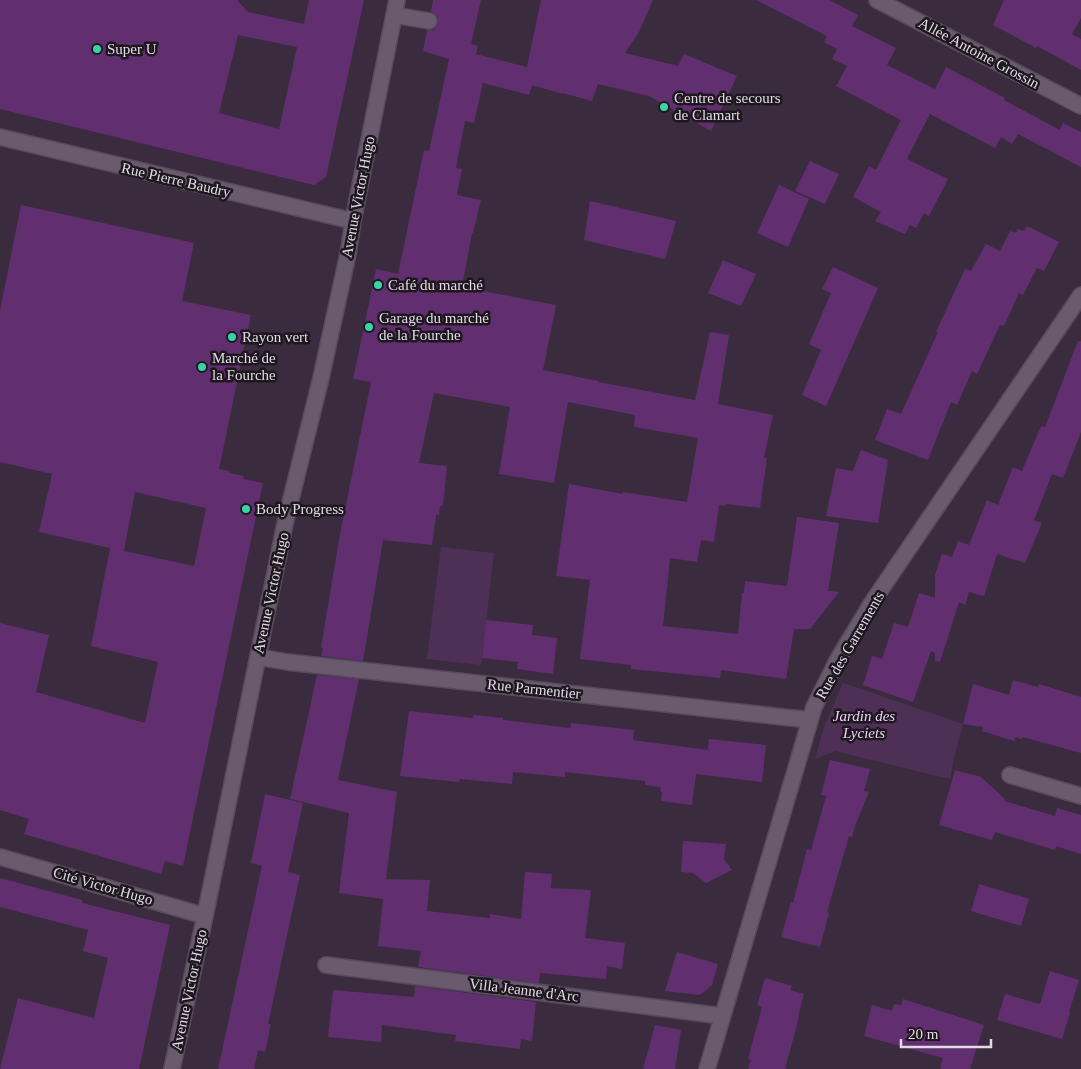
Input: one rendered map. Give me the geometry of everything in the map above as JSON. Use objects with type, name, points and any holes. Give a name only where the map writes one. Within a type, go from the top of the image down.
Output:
[{"type":"street","name":"Allée Antoine Grossin","points":[[877,0],[1081,106]]},
{"type":"street","points":[[396,7],[429,21]]},
{"type":"street","name":"Avenue Victor Hugo","points":[[172,1069],[286,519],[321,378],[348,254],[396,7]]},
{"type":"street","name":"Rue Pierre Baudry","points":[[0,137],[353,221]]},
{"type":"street","name":"Rue des Garrements","points":[[707,1069],[814,708],[838,659],[873,601],[1081,295]]},
{"type":"street","name":"Rue Parmentier","points":[[258,657],[297,663],[810,720]]},
{"type":"street","points":[[1010,775],[1081,796]]},
{"type":"street","name":"Cité Victor Hugo","points":[[0,857],[205,916]]},
{"type":"street","name":"Villa Jeanne d'Arc","points":[[326,965],[722,1016]]},
{"type":"green space","points":[[441,547],[494,553],[481,665],[427,659]]},
{"type":"green space","name":"Jardin des Lyciets","points":[[843,683],[963,724],[950,779],[835,751],[815,759],[823,730]]},
{"type":"building","points":[[0,0],[237,0],[248,12],[304,24],[309,0],[364,0],[326,177],[314,185],[0,109]],"holes":[[[238,35],[297,47],[279,129],[219,113]]]},
{"type":"building","points":[[433,0],[481,0],[471,44],[478,46],[476,54],[527,67],[541,0],[653,0],[639,32],[625,53],[678,66],[684,54],[737,76],[711,131],[649,96],[598,84],[592,101],[532,85],[529,95],[483,83],[474,123],[465,121],[456,168],[462,169],[457,195],[481,200],[472,233],[462,287],[556,305],[543,370],[695,400],[710,332],[729,335],[718,404],[773,415],[764,458],[767,458],[760,508],[726,504],[725,506],[719,505],[714,542],[701,540],[697,562],[670,558],[663,626],[738,634],[745,581],[787,586],[797,517],[839,523],[828,591],[839,592],[810,629],[794,629],[786,679],[721,670],[720,678],[631,669],[631,665],[580,659],[590,580],[556,576],[569,484],[623,494],[623,492],[687,502],[698,438],[634,427],[635,415],[568,402],[554,483],[499,474],[510,407],[434,393],[419,463],[447,466],[443,506],[440,506],[439,515],[436,515],[432,545],[383,540],[363,661],[321,656],[340,534],[371,382],[353,379],[376,269],[398,274],[424,150],[429,151],[449,59],[423,51],[427,30],[433,30],[438,23],[438,17],[431,12]]},
{"type":"building","points":[[756,0],[829,0],[858,15],[852,26],[896,48],[887,65],[935,89],[946,67],[1060,130],[1063,123],[1081,132],[1081,167],[1018,134],[1012,144],[1001,137],[995,148],[930,114],[907,159],[948,179],[929,216],[924,213],[916,228],[910,225],[905,234],[875,221],[881,212],[853,197],[869,166],[876,170],[901,120],[836,86],[847,66],[832,59],[837,49],[824,42],[827,36]]},
{"type":"building","points":[[1004,0],[1081,0],[1081,18],[1072,34],[1081,39],[1081,70],[993,25]]},
{"type":"building","points":[[810,161],[839,174],[825,204],[795,191]]},
{"type":"building","points":[[779,185],[809,199],[788,247],[757,233]]},
{"type":"building","points":[[590,201],[676,221],[665,259],[584,240]]},
{"type":"building","points":[[21,205],[194,243],[182,301],[251,315],[219,469],[244,476],[243,479],[263,483],[183,866],[165,861],[161,874],[24,834],[29,819],[0,810],[0,623],[49,635],[36,692],[145,723],[158,662],[91,646],[110,548],[39,532],[52,474],[0,462],[0,311]],"holes":[[[135,492],[206,508],[194,566],[124,551]]]},
{"type":"building","points":[[1027,226],[1059,242],[1044,271],[1037,268],[1023,295],[1019,293],[1004,326],[1000,325],[977,374],[972,371],[957,405],[951,402],[928,460],[875,440],[887,409],[901,414],[965,269],[971,271],[986,244],[1000,251],[1010,231],[1016,233],[1018,229],[1024,231]]},
{"type":"building","points":[[723,260],[756,274],[741,306],[708,293]]},
{"type":"building","points":[[833,267],[878,288],[826,406],[802,395],[821,350],[809,344],[831,293],[822,289]]},
{"type":"building","points":[[1078,341],[1081,341],[1081,432],[1063,478],[1052,474],[1034,520],[1042,523],[1025,563],[997,554],[984,596],[969,592],[965,605],[959,602],[940,662],[935,661],[935,653],[931,651],[913,702],[863,685],[872,656],[882,659],[894,623],[908,627],[919,593],[935,598],[935,575],[942,554],[952,557],[958,541],[969,545],[987,500],[998,505],[1013,467],[1022,471],[1041,426],[1045,427]]},
{"type":"building","points":[[861,450],[888,460],[878,523],[826,516],[836,468],[853,471]]},
{"type":"building","points":[[486,620],[533,625],[532,635],[557,638],[553,674],[517,669],[518,662],[482,658]]},
{"type":"building","points":[[317,675],[359,679],[338,780],[397,792],[386,879],[430,880],[427,911],[490,918],[490,914],[521,919],[525,872],[552,874],[551,888],[591,890],[585,938],[625,943],[622,969],[607,966],[606,979],[540,973],[539,983],[418,967],[421,951],[378,946],[383,899],[339,893],[349,813],[290,799]]},
{"type":"building","points":[[1013,680],[1038,687],[1039,684],[1081,697],[1081,753],[1023,737],[1022,739],[1016,737],[1014,741],[982,731],[983,727],[963,724],[973,684],[1009,695]]},
{"type":"building","points":[[409,711],[473,718],[474,715],[503,718],[503,720],[570,728],[571,723],[634,730],[633,740],[708,750],[709,739],[766,745],[762,782],[696,774],[692,805],[661,801],[661,787],[645,785],[645,781],[565,772],[565,777],[513,772],[512,784],[460,779],[459,782],[400,776]]},
{"type":"building","points":[[830,760],[870,769],[864,791],[869,792],[852,837],[849,836],[827,912],[829,913],[820,947],[781,937],[791,902],[793,903],[807,849],[811,850],[826,796],[821,795]]},
{"type":"building","points":[[955,770],[981,777],[1005,799],[1004,801],[1055,816],[1057,808],[1081,815],[1081,854],[1056,846],[1055,850],[995,832],[992,840],[939,825]]},
{"type":"building","points":[[265,794],[303,803],[288,872],[300,875],[268,1024],[271,1024],[265,1052],[258,1050],[254,1069],[218,1069],[262,866],[251,863]]},
{"type":"building","points":[[683,841],[726,844],[724,859],[732,870],[706,883],[693,873],[681,872]]},
{"type":"building","points":[[0,878],[82,900],[82,903],[170,925],[139,1069],[0,1069],[18,998],[94,1018],[108,958],[83,951],[88,930],[0,907]]},
{"type":"building","points":[[979,884],[1029,899],[1021,926],[971,911]]},
{"type":"building","points":[[677,952],[718,964],[712,985],[700,995],[665,991]]},
{"type":"building","points":[[1050,971],[1079,980],[1062,1039],[997,1020],[1005,994],[1040,1004]]},
{"type":"building","points":[[765,978],[792,986],[790,990],[804,994],[785,1069],[748,1069],[751,1060],[748,1059],[762,1007],[757,1005]]},
{"type":"building","points":[[415,986],[536,1002],[532,1041],[521,1039],[520,1049],[455,1041],[456,1035],[382,1025],[381,1042],[328,1037],[333,990],[414,997]]},
{"type":"building","points":[[903,999],[984,1025],[970,1069],[940,1069],[943,1058],[864,1036],[872,1005],[892,1011],[894,1004],[901,1005]]},
{"type":"building","points":[[655,1025],[681,1030],[675,1069],[643,1069]]},
{"type":"place","name":"Super U","points":[[97,49]]},
{"type":"place","name":"Centre de secours de Clamart","points":[[664,107]]},
{"type":"place","name":"Café du marché","points":[[378,285]]},
{"type":"place","name":"Garage du marché de la Fourche","points":[[369,327]]},
{"type":"place","name":"Rayon vert","points":[[232,337]]},
{"type":"place","name":"Marché de la Fourche","points":[[202,367]]},
{"type":"place","name":"Body Progress","points":[[246,509]]}]
